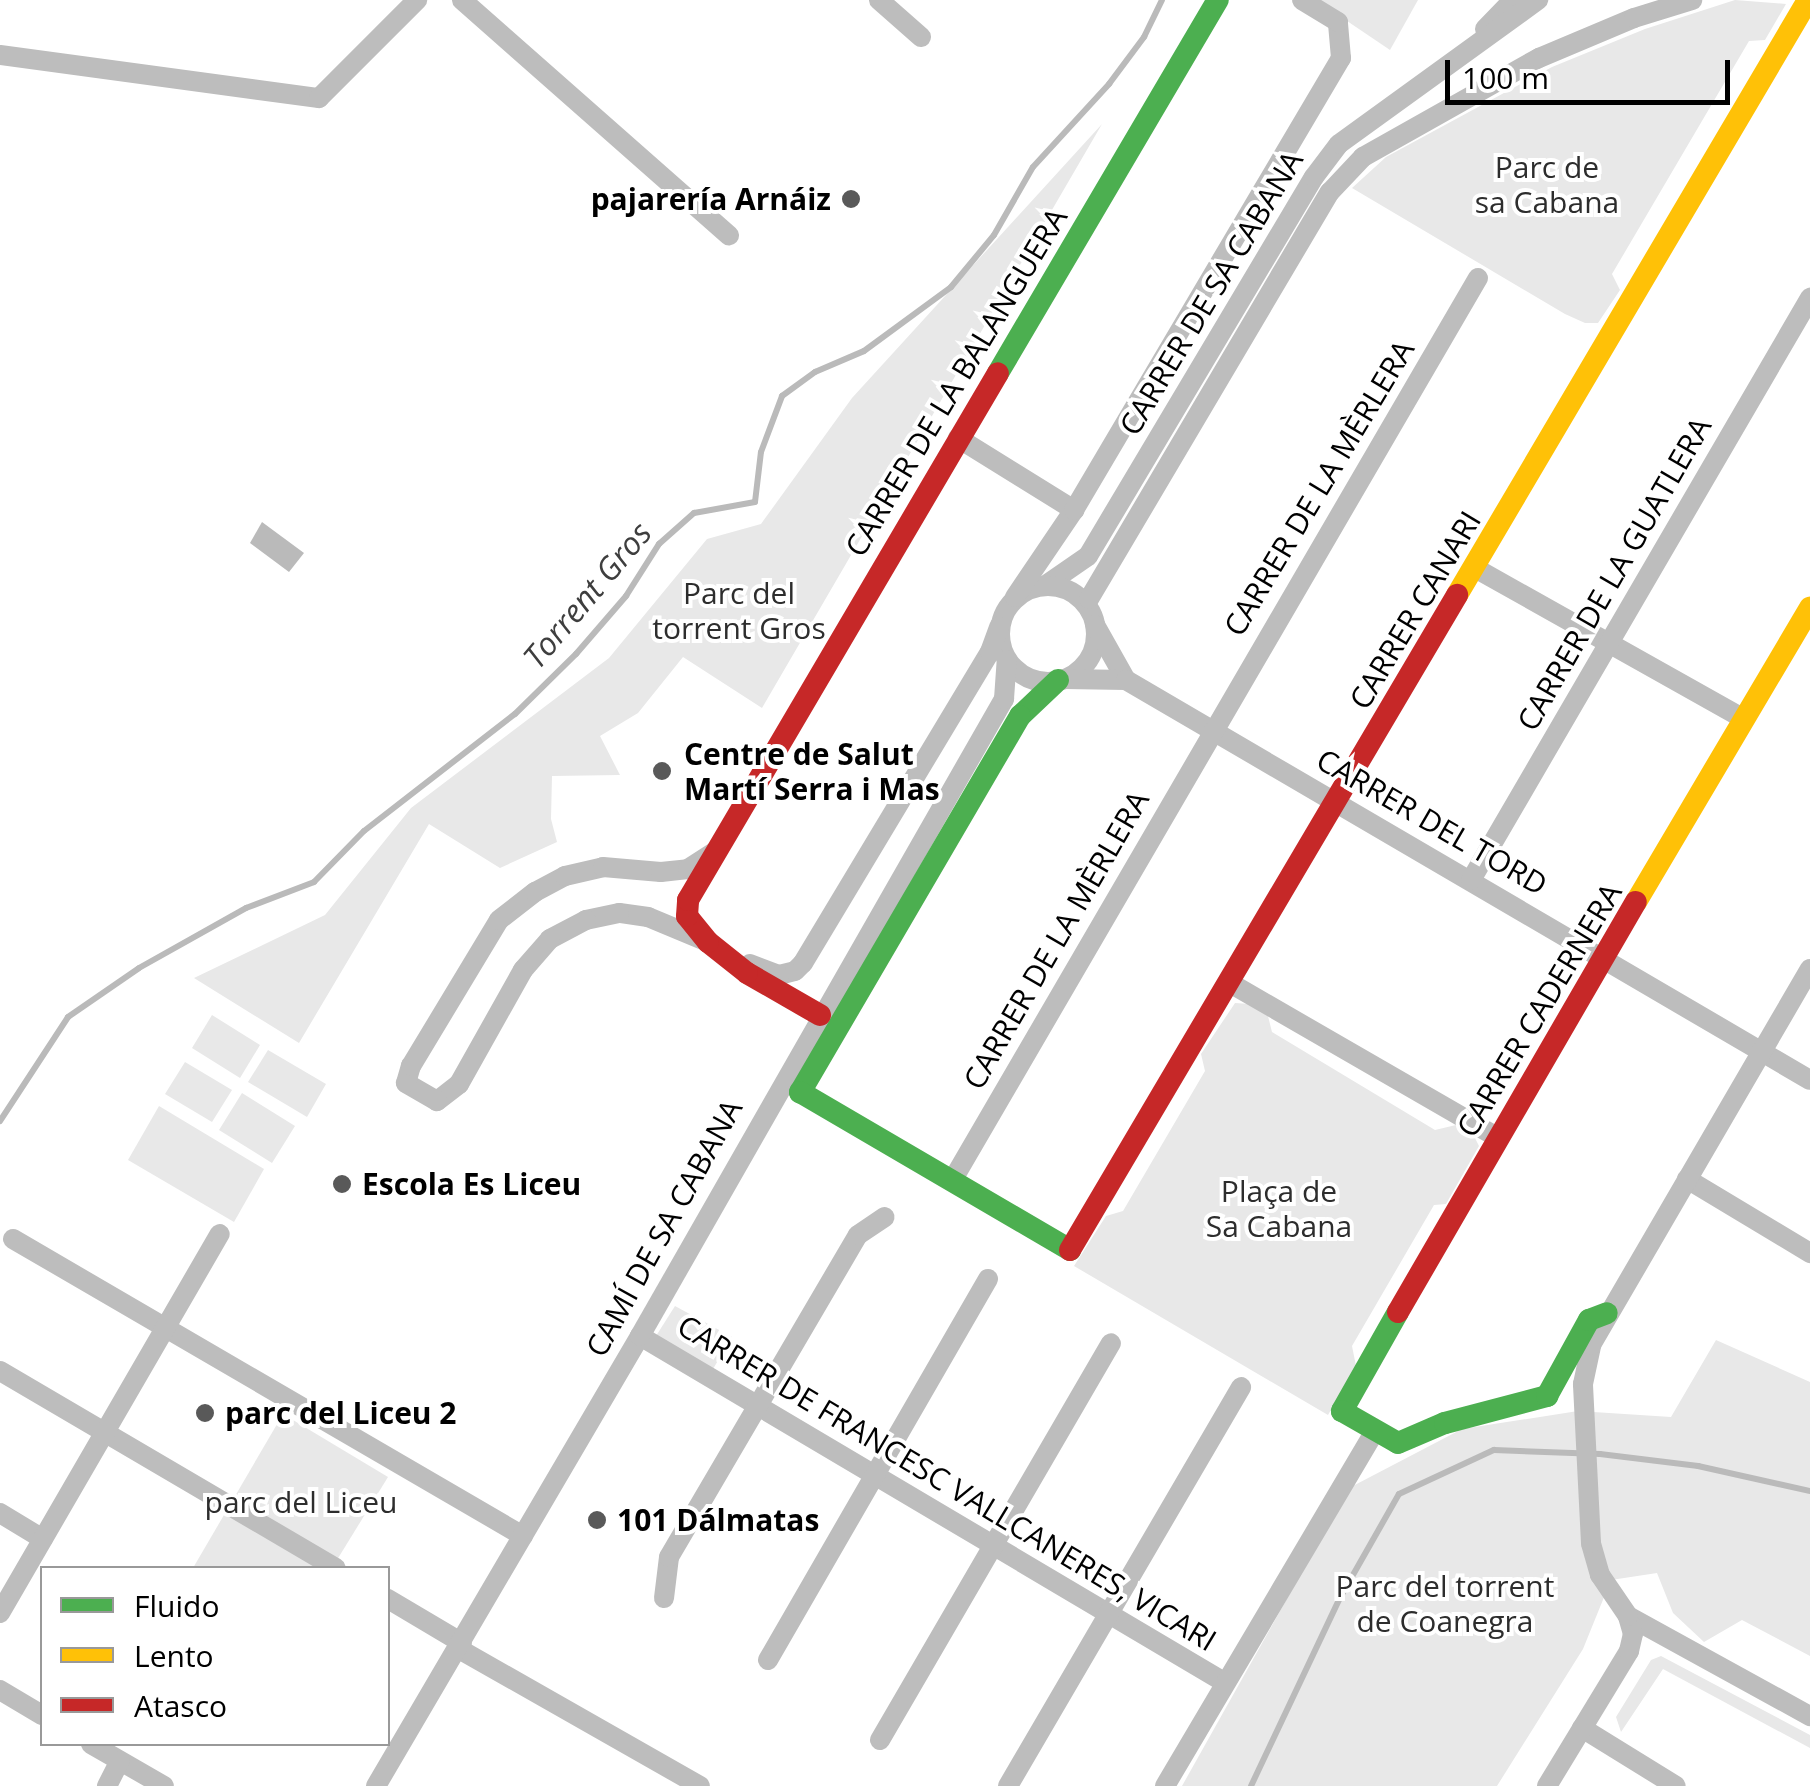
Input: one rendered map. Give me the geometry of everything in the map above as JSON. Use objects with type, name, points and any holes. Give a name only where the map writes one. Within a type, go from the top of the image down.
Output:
[{"type":"street","points":[[0,55],[319,98],[417,0]]},
{"type":"street","points":[[462,0],[729,235]]},
{"type":"street","points":[[880,0],[921,37]]},
{"type":"street","name":"CARRER DE LA BALANGUERA","points":[[708,942],[687,916],[688,900],[1218,0]]},
{"type":"street","points":[[719,849],[688,869],[662,872],[603,866],[565,876],[535,892],[499,920],[410,1066],[406,1083],[436,1101],[458,1084],[524,970],[550,939],[586,920],[619,913],[648,917],[708,942],[735,959],[779,975],[795,971],[803,962],[990,652],[1016,597],[1074,510],[1341,58],[1338,22],[1302,0]]},
{"type":"street","name":"CARRER DE SA CABANA","points":[[1462,52],[1513,0]]},
{"type":"street","name":"CARRER DE SA CABANA","points":[[1046,585],[1088,556],[1329,155],[1363,124],[1538,0]]},
{"type":"street","points":[[1091,611],[1330,192],[1363,157],[1539,58],[1692,0]]},
{"type":"street","name":"CARRER CANARI","points":[[952,1181],[1070,1250],[1808,0]]},
{"type":"street","name":"CARRER DE LA MÈRLERA","points":[[952,1181],[1478,278]]},
{"type":"street","name":"CARRER DE LA GUATLERA","points":[[1471,880],[1810,298]]},
{"type":"street","points":[[958,438],[1074,510]]},
{"type":"street","points":[[952,1181],[800,1092],[1020,716],[1090,658],[1088,556]]},
{"type":"street","points":[[1475,568],[1744,719]]},
{"type":"street","points":[[1016,597],[1046,585],[1079,596],[1091,611],[1126,680]]},
{"type":"street","name":"CARRER CADERNERA","points":[[1374,1431],[1342,1411],[1497,1138],[1810,608]]},
{"type":"street","points":[[1000,627],[1007,660],[1004,699]]},
{"type":"street","points":[[1007,660],[1032,680]]},
{"type":"street","points":[[1004,699],[1032,680],[1062,679]]},
{"type":"street","name":"CARRER DEL TORD","points":[[1062,679],[1126,680],[1810,1080]]},
{"type":"street","name":"CAMÍ DE SA CABANA","points":[[376,1786],[640,1336],[1004,699]]},
{"type":"street","points":[[735,959],[747,973],[820,1015]]},
{"type":"street","points":[[1546,1786],[1629,1651],[1633,1634],[1625,1612],[1604,1584],[1593,1554],[1584,1406],[1586,1360],[1608,1313],[1810,969]]},
{"type":"street","points":[[1230,982],[1497,1138]]},
{"type":"street","points":[[1687,1179],[1810,1253]]},
{"type":"street","points":[[664,1598],[669,1557],[858,1235],[884,1217]]},
{"type":"street","points":[[0,1612],[220,1234]]},
{"type":"street","points":[[14,1239],[522,1536]]},
{"type":"street","points":[[768,1660],[988,1279]]},
{"type":"street","points":[[1166,1786],[1374,1431],[1398,1443],[1445,1424],[1547,1396],[1589,1320],[1608,1313]]},
{"type":"street","name":"CARRER DE FRANCESC VALLCANERES, VICARI","points":[[640,1336],[1224,1682]]},
{"type":"street","points":[[880,1740],[1111,1343]]},
{"type":"street","points":[[0,1371],[333,1566]]},
{"type":"street","points":[[1008,1786],[1241,1387]]},
{"type":"street","points":[[0,1514],[42,1539]]},
{"type":"street","points":[[390,1600],[460,1646],[700,1786]]},
{"type":"street","points":[[1625,1612],[1810,1716]]},
{"type":"street","points":[[1,1693],[40,1714]]},
{"type":"street","points":[[1582,1728],[1676,1786]]},
{"type":"street","points":[[95,1746],[164,1786]]},
{"type":"street","points":[[108,1786],[120,1760]]},
{"type":"green space","points":[[1316,0],[1418,0],[1390,50]]},
{"type":"green space","name":"Parc de sa Cabana","points":[[1735,0],[1786,4],[1765,40],[1749,41],[1612,274],[1620,290],[1598,323],[1585,323],[1565,314],[1352,188],[1386,157],[1552,67],[1645,29]]},
{"type":"green space","name":"Parc del torrent Gros","points":[[1102,124],[762,708],[683,657],[638,713],[600,736],[620,775],[552,776],[551,819],[557,842],[500,868],[429,824],[299,1043],[194,978],[325,915],[411,808],[609,658],[707,539],[761,524],[852,398]]},
{"type":"green space","name":"Plaça de Sa Cabana","points":[[1235,1003],[1250,1004],[1268,1016],[1272,1032],[1435,1130],[1456,1125],[1474,1136],[1479,1146],[1446,1204],[1434,1205],[1352,1346],[1356,1366],[1328,1415],[1074,1266],[1106,1216],[1123,1211],[1205,1071],[1201,1054]]},
{"type":"green space","points":[[212,1015],[260,1045],[240,1078],[192,1048]]},
{"type":"green space","points":[[268,1050],[326,1084],[307,1117],[248,1082]]},
{"type":"green space","points":[[185,1062],[232,1090],[212,1122],[165,1094]]},
{"type":"green space","points":[[242,1093],[295,1126],[272,1163],[219,1130]]},
{"type":"green space","points":[[159,1106],[264,1169],[234,1222],[128,1160]]},
{"type":"green space","points":[[675,1306],[732,1337],[713,1369],[656,1336]]},
{"type":"green space","name":"Parc del torrent de Coanegra","points":[[1716,1340],[1810,1382],[1810,1656],[1742,1620],[1704,1642],[1673,1613],[1657,1573],[1611,1580],[1583,1649],[1497,1786],[1182,1786],[1349,1488],[1462,1429],[1578,1411],[1671,1417]]},
{"type":"green space","name":"parc del Liceu","points":[[283,1414],[388,1477],[333,1566],[194,1566]]},
{"type":"green space","points":[[1661,1656],[1810,1735],[1810,1748],[1663,1669],[1621,1732],[1616,1717],[1651,1660]]},
{"type":"shaded area","points":[[262,522],[304,553],[289,572],[250,543]]},
{"type":"waterway","name":"Torrent Gros","points":[[0,1121],[68,1017],[139,968],[246,908],[314,882],[364,831],[515,714],[576,654],[626,596],[659,544],[694,513],[755,502],[761,452],[782,396],[815,372],[864,351],[951,287],[994,235],[1033,167],[1109,84],[1144,37],[1162,0]]},
{"type":"waterway","points":[[1251,1786],[1341,1596],[1399,1494],[1494,1450],[1600,1454],[1698,1466],[1810,1491]]},
{"type":"traffic: fast","points":[[998,373],[1218,0]]},
{"type":"traffic: fast","points":[[1058,680],[1020,716],[800,1092],[1070,1250]]},
{"type":"traffic: fast","points":[[1398,1312],[1342,1411],[1398,1443],[1445,1423],[1547,1396],[1589,1320],[1607,1313]]},
{"type":"traffic: slow","points":[[1457,595],[1808,0]]},
{"type":"traffic: slow","points":[[1636,902],[1810,608]]},
{"type":"traffic: jam","points":[[820,1015],[747,973],[708,942],[687,916],[688,900],[998,373]]},
{"type":"traffic: jam","points":[[1070,1250],[1457,595]]},
{"type":"traffic: jam","points":[[1398,1312],[1636,902]]},
{"type":"place","name":"pajarería Arnáiz","points":[[851,199]]},
{"type":"place","name":"Centre de Salut Martí Serra i Mas","points":[[662,771]]},
{"type":"place","name":"Escola Es Liceu","points":[[342,1184]]},
{"type":"place","name":"parc del Liceu 2","points":[[205,1413]]},
{"type":"place","name":"101 Dálmatas","points":[[597,1520]]}]
